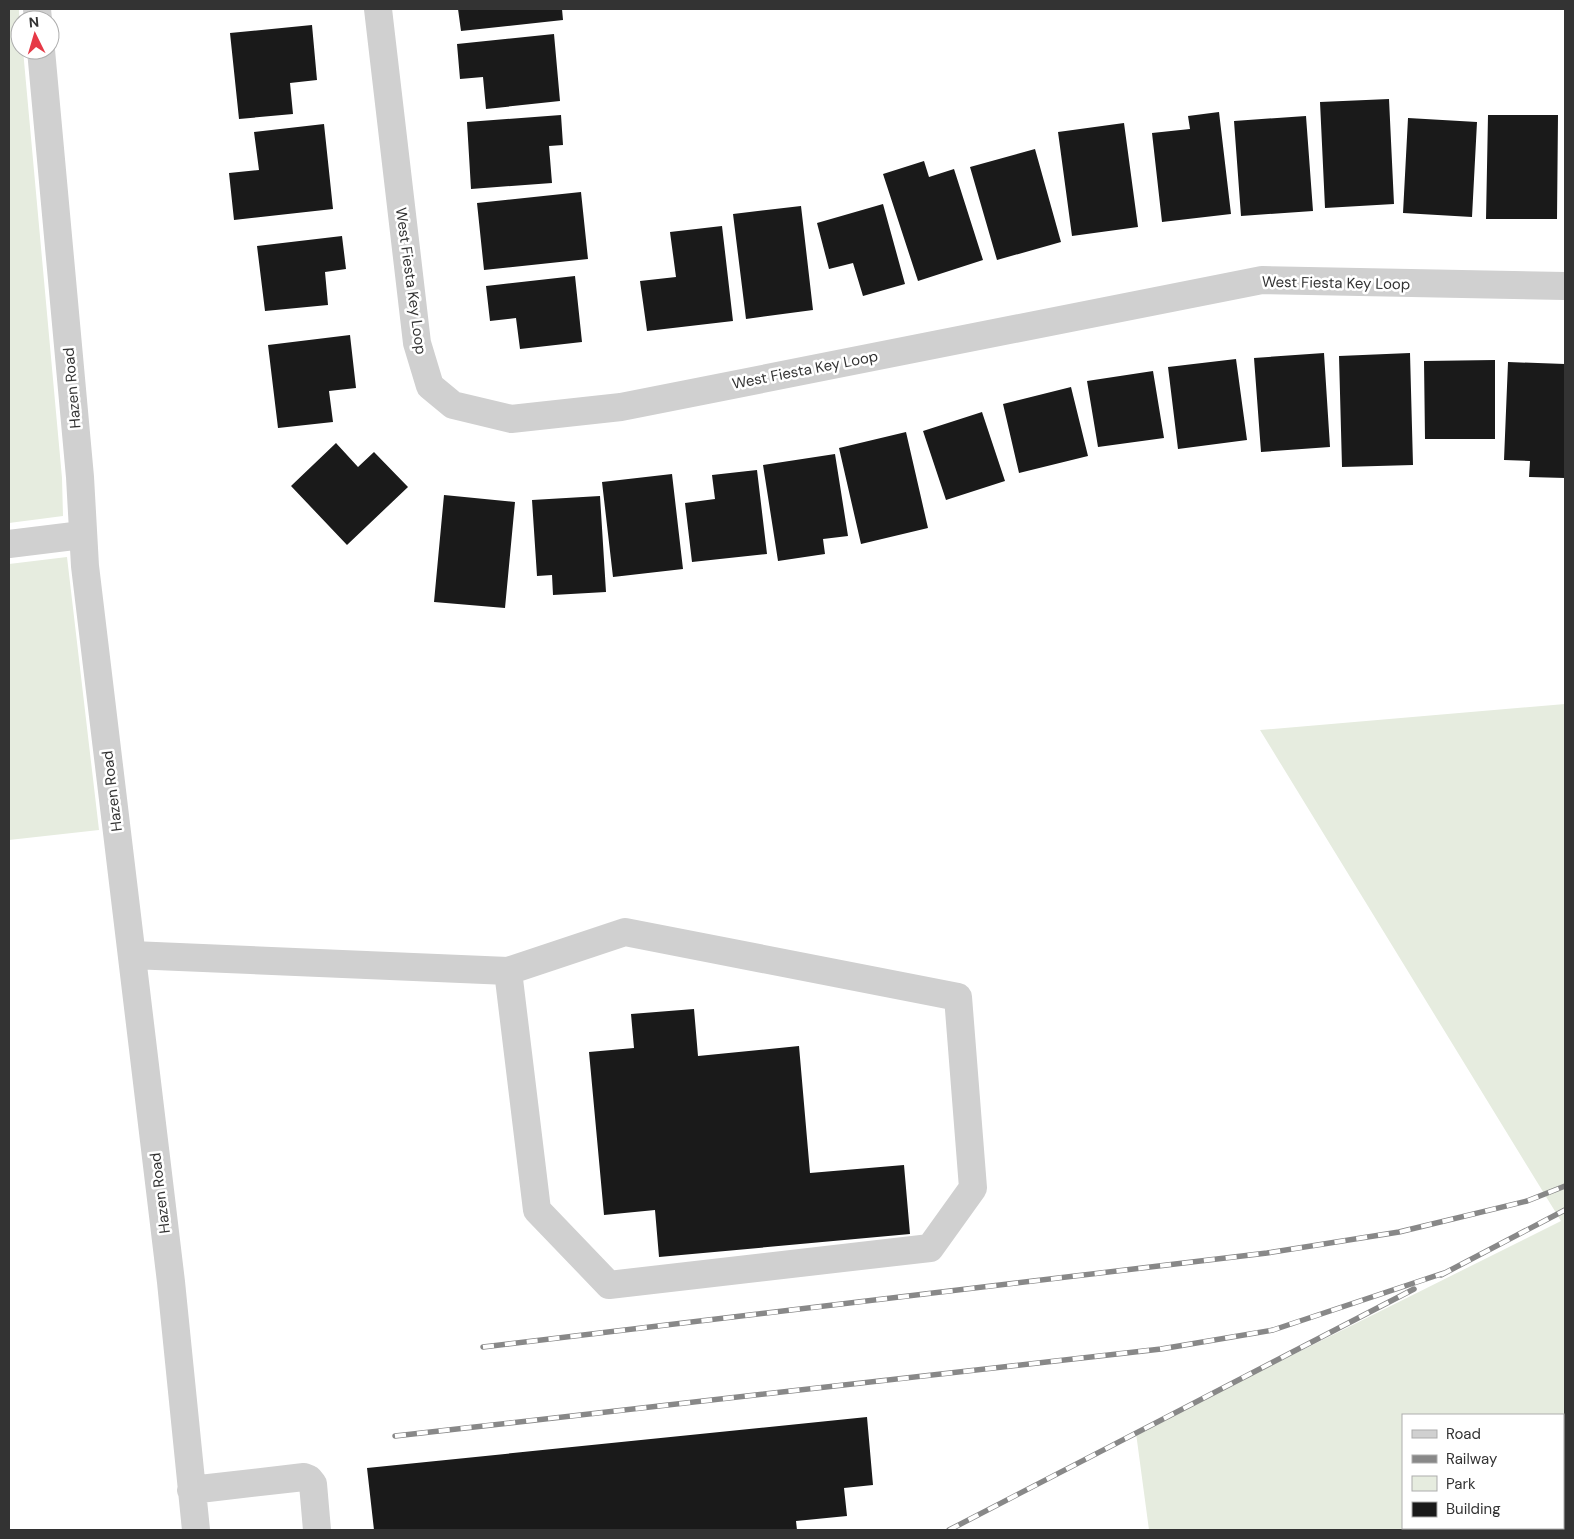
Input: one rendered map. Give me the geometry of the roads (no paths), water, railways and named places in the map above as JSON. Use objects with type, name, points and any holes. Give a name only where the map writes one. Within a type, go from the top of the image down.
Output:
[{"type":"street","name":"West Fiesta Key Loop","points":[[378,9],[417,343],[430,386],[453,405],[511,419],[621,407],[1262,280],[1565,286]]},
{"type":"street","name":"Hazen Road","points":[[42,60],[80,477],[82,535],[171,1282],[196,1530]]},
{"type":"street","points":[[9,544],[82,535]]},
{"type":"street","points":[[132,955],[508,970],[625,932],[958,997],[973,1188],[930,1248],[609,1285],[537,1210],[508,970]]},
{"type":"street","points":[[191,1490],[304,1477],[313,1484],[317,1530]]},
{"type":"railway","points":[[483,1347],[1267,1253],[1399,1232],[1527,1201],[1565,1186]]},
{"type":"railway","points":[[1441,1275],[1565,1210]]},
{"type":"railway","points":[[395,1436],[1161,1349],[1273,1330],[1447,1272]]},
{"type":"railway","points":[[949,1530],[1414,1289]]}]
